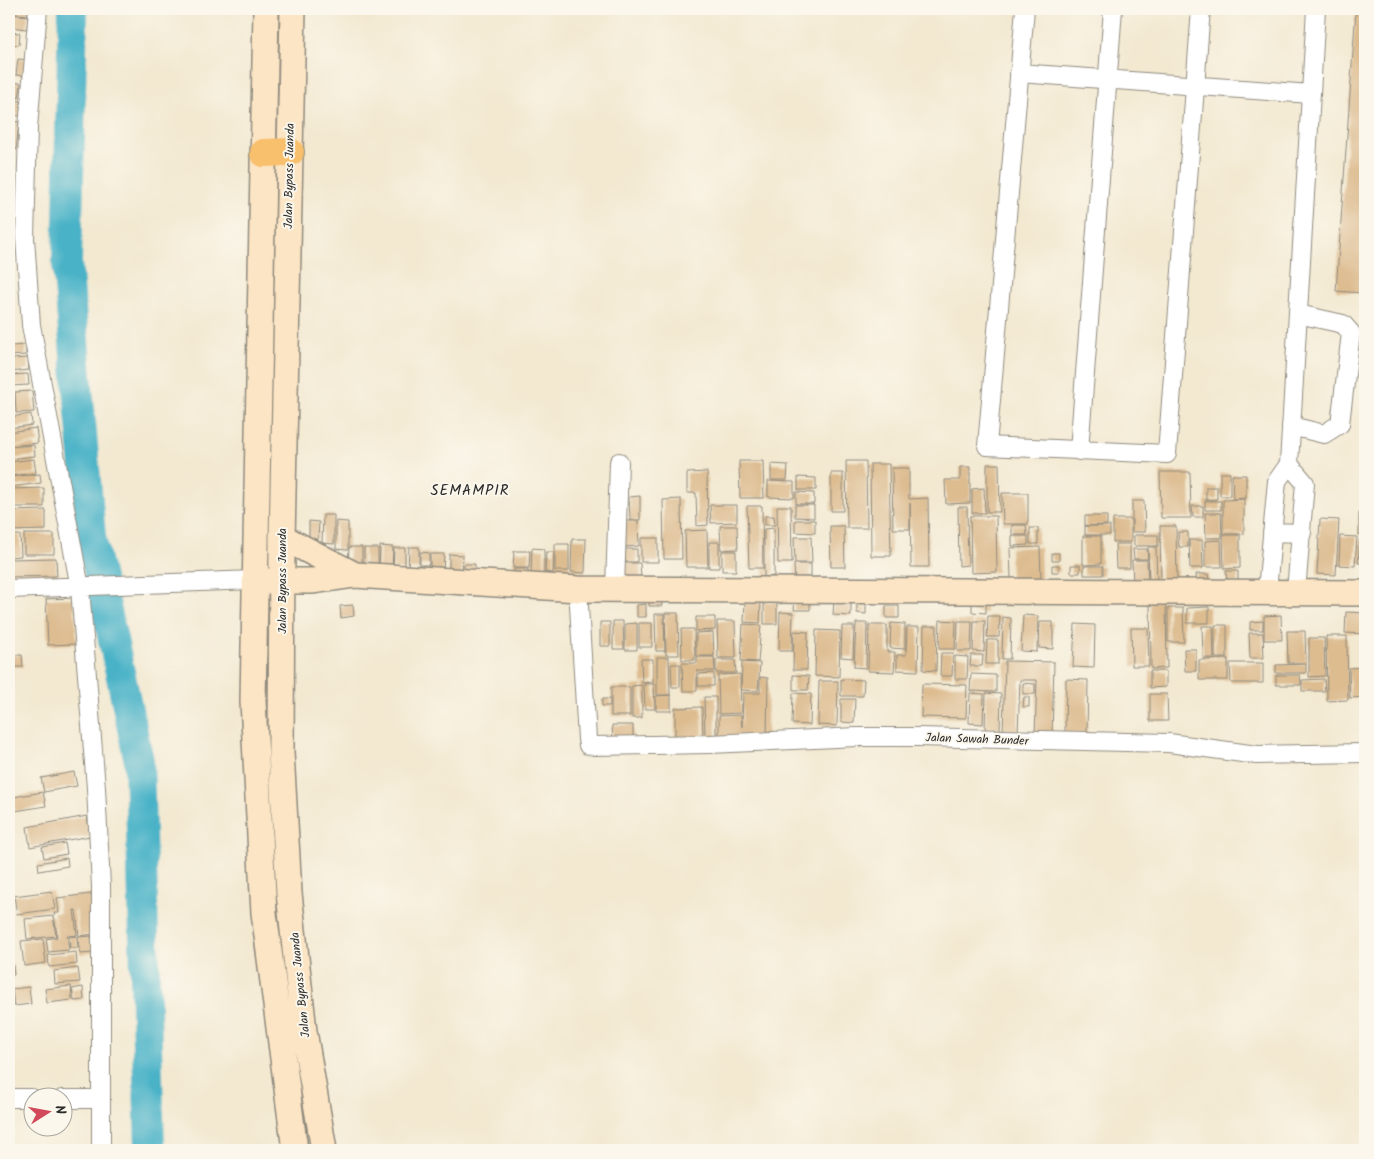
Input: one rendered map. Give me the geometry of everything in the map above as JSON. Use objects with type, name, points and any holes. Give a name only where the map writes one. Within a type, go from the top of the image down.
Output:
[{"type":"main road","name":"Jalan Bypass Juanda","points":[[266,9],[277,152],[282,537],[281,752],[289,893],[304,1031],[324,1150]]},
{"type":"main road","name":"Jalan Bypass Juanda","points":[[293,9],[277,152],[254,580],[254,720],[264,913],[295,1150]]},
{"type":"main road","points":[[282,537],[356,575]]},
{"type":"main road","points":[[254,580],[282,582],[356,575],[578,589],[1365,593]]},
{"type":"main road","points":[[275,996],[290,998],[301,990]]},
{"type":"street","points":[[38,9],[28,128],[25,238],[30,315],[84,587],[101,886],[101,1150]]},
{"type":"street","points":[[1025,9],[987,446],[1168,454],[1201,9]]},
{"type":"street","points":[[1079,451],[1113,9]]},
{"type":"street","points":[[1267,592],[1277,481],[1289,464],[1316,9]]},
{"type":"street","points":[[1019,72],[1311,94]]},
{"type":"street","points":[[1291,426],[1324,434],[1340,424],[1351,334],[1343,324],[1298,314]]},
{"type":"street","points":[[615,589],[619,462]]},
{"type":"street","points":[[1289,464],[1305,483],[1296,592]]},
{"type":"street","points":[[1272,532],[1302,533]]},
{"type":"street","points":[[9,589],[254,580]]},
{"type":"street","name":"Jalan Sawah Bunder","points":[[578,589],[588,744],[600,747],[645,744],[710,744],[856,736],[1169,743],[1256,755],[1365,753]]},
{"type":"street","points":[[9,1098],[22,1098]]},
{"type":"street","points":[[72,1099],[101,1099]]},
{"type":"building","points":[[9,9],[28,9],[28,15],[9,13]]},
{"type":"building","points":[[1356,9],[1365,9],[1365,241],[1362,293],[1336,291]]},
{"type":"building","points":[[9,14],[28,16],[27,29],[9,27]]},
{"type":"building","points":[[9,32],[20,33],[19,45],[9,44]]},
{"type":"building","points":[[9,59],[13,60],[12,74],[9,74]]},
{"type":"building","points":[[18,59],[29,60],[27,76],[16,75]]},
{"type":"building","points":[[9,82],[21,83],[19,98],[9,97]]},
{"type":"building","points":[[9,100],[21,101],[20,116],[9,115]]},
{"type":"building","points":[[9,121],[19,122],[16,150],[9,150]]},
{"type":"building","points":[[9,221],[22,223],[17,250],[9,248]]},
{"type":"building","points":[[26,345],[26,355],[11,356],[10,346]]},
{"type":"building","points":[[28,358],[29,370],[9,372],[9,359]]},
{"type":"building","points":[[28,374],[29,385],[9,386],[9,375]]},
{"type":"building","points":[[32,391],[34,412],[16,413],[15,392]]},
{"type":"building","points":[[9,395],[11,411],[9,412]]},
{"type":"building","points":[[31,414],[32,425],[9,428],[9,417]]},
{"type":"building","points":[[36,428],[38,443],[9,446],[9,432]]},
{"type":"building","points":[[34,445],[35,456],[9,459],[9,447]]},
{"type":"building","points":[[34,459],[36,473],[9,476],[9,462]]},
{"type":"building","points":[[739,461],[763,461],[764,498],[740,498]]},
{"type":"building","points":[[846,461],[866,461],[867,528],[847,528]]},
{"type":"building","points":[[771,464],[788,465],[787,480],[771,480]]},
{"type":"building","points":[[870,464],[889,464],[891,556],[871,556]]},
{"type":"building","points":[[987,464],[999,464],[1000,512],[987,512]]},
{"type":"building","points":[[960,467],[970,467],[970,503],[946,504],[945,480],[960,480]]},
{"type":"building","points":[[892,468],[909,468],[909,499],[928,498],[929,567],[911,567],[910,503],[910,529],[893,529]]},
{"type":"building","points":[[707,472],[708,525],[697,526],[696,493],[687,493],[687,473]]},
{"type":"building","points":[[1160,472],[1190,472],[1191,518],[1161,518]]},
{"type":"building","points":[[831,473],[843,473],[843,511],[831,511]]},
{"type":"building","points":[[1220,473],[1230,473],[1230,496],[1220,496]]},
{"type":"building","points":[[40,474],[41,483],[10,487],[9,477]]},
{"type":"building","points":[[1232,475],[1246,475],[1246,498],[1233,499]]},
{"type":"building","points":[[798,477],[816,478],[816,490],[798,490]]},
{"type":"building","points":[[768,481],[794,482],[794,498],[768,497]]},
{"type":"building","points":[[1206,487],[1217,487],[1217,499],[1206,500]]},
{"type":"building","points":[[44,488],[44,507],[9,507],[9,489]]},
{"type":"building","points":[[984,488],[985,513],[972,513],[972,489]]},
{"type":"building","points":[[796,492],[814,493],[814,504],[796,504]]},
{"type":"building","points":[[1002,493],[1028,493],[1028,524],[1003,524]]},
{"type":"building","points":[[640,496],[640,520],[630,520],[629,497]]},
{"type":"building","points":[[681,499],[682,559],[664,559],[663,500]]},
{"type":"building","points":[[1244,499],[1244,534],[1223,534],[1223,500]]},
{"type":"building","points":[[1132,501],[1144,501],[1145,532],[1132,532]]},
{"type":"building","points":[[1205,501],[1221,501],[1221,510],[1205,510]]},
{"type":"building","points":[[710,505],[737,505],[737,522],[711,523]]},
{"type":"building","points":[[795,505],[814,505],[814,518],[795,517]]},
{"type":"building","points":[[747,506],[762,506],[763,568],[749,568]]},
{"type":"building","points":[[777,506],[791,506],[792,563],[778,563]]},
{"type":"building","points":[[1192,506],[1203,506],[1203,517],[1193,517]]},
{"type":"building","points":[[958,507],[967,507],[968,565],[959,566]]},
{"type":"building","points":[[46,510],[46,530],[9,531],[9,511]]},
{"type":"building","points":[[1205,513],[1221,513],[1222,538],[1206,538]]},
{"type":"building","points":[[1359,513],[1365,513],[1365,535],[1359,535]]},
{"type":"building","points":[[323,515],[334,515],[334,544],[322,543]]},
{"type":"building","points":[[765,516],[774,516],[775,525],[765,525]]},
{"type":"building","points":[[970,516],[996,516],[997,572],[971,573]]},
{"type":"building","points":[[1085,516],[1107,516],[1107,525],[1085,526]]},
{"type":"building","points":[[1113,519],[1131,519],[1131,542],[1113,542]]},
{"type":"building","points":[[1320,519],[1339,520],[1336,575],[1317,574]]},
{"type":"building","points":[[795,520],[815,520],[815,533],[795,532]]},
{"type":"building","points":[[309,521],[319,522],[318,539],[309,539]]},
{"type":"building","points":[[336,521],[348,522],[348,550],[336,549]]},
{"type":"building","points":[[623,521],[638,521],[639,546],[624,547]]},
{"type":"building","points":[[1012,525],[1026,525],[1027,535],[1012,535]]},
{"type":"building","points":[[720,526],[737,526],[738,549],[721,550]]},
{"type":"building","points":[[830,526],[844,526],[845,567],[831,567]]},
{"type":"building","points":[[1085,526],[1110,526],[1110,535],[1085,535]]},
{"type":"building","points":[[1160,526],[1176,526],[1177,582],[1161,583]]},
{"type":"building","points":[[774,528],[774,576],[764,577],[764,529]]},
{"type":"building","points":[[1030,528],[1038,528],[1038,544],[1030,544]]},
{"type":"building","points":[[707,530],[708,567],[686,567],[685,531]]},
{"type":"building","points":[[1178,532],[1188,532],[1188,547],[1179,547]]},
{"type":"building","points":[[24,534],[54,534],[54,554],[24,554]]},
{"type":"building","points":[[9,535],[20,535],[21,556],[9,557]]},
{"type":"building","points":[[1134,535],[1158,535],[1158,546],[1134,546]]},
{"type":"building","points":[[1223,535],[1240,535],[1240,568],[1224,569]]},
{"type":"building","points":[[1012,536],[1028,536],[1028,545],[1012,546]]},
{"type":"building","points":[[1083,536],[1101,536],[1101,564],[1083,565]]},
{"type":"building","points":[[1340,536],[1357,537],[1355,566],[1339,565]]},
{"type":"building","points":[[794,537],[811,537],[812,563],[795,563]]},
{"type":"building","points":[[641,538],[658,538],[658,562],[641,562]]},
{"type":"building","points":[[572,539],[586,539],[585,573],[571,572]]},
{"type":"building","points":[[1360,539],[1365,540],[1365,563],[1358,563]]},
{"type":"building","points":[[1189,540],[1202,540],[1203,568],[1190,568]]},
{"type":"building","points":[[1221,540],[1222,567],[1205,567],[1205,541]]},
{"type":"building","points":[[709,542],[719,542],[719,568],[709,568]]},
{"type":"building","points":[[555,544],[569,544],[569,571],[555,571]]},
{"type":"building","points":[[1115,544],[1130,544],[1130,568],[1116,568]]},
{"type":"building","points":[[380,546],[393,547],[392,570],[379,570]]},
{"type":"building","points":[[349,547],[362,547],[362,568],[348,568]]},
{"type":"building","points":[[409,547],[419,547],[419,569],[408,569]]},
{"type":"building","points":[[1040,547],[1041,579],[1011,579],[1010,548]]},
{"type":"building","points":[[1148,547],[1156,547],[1157,582],[1149,583]]},
{"type":"building","points":[[364,548],[378,548],[378,568],[364,567]]},
{"type":"building","points":[[394,548],[405,548],[405,570],[393,570]]},
{"type":"building","points":[[532,548],[544,549],[544,575],[531,575]]},
{"type":"building","points":[[625,549],[637,549],[637,562],[625,562]]},
{"type":"building","points":[[1133,549],[1147,549],[1148,559],[1134,559]]},
{"type":"building","points":[[514,551],[530,551],[529,568],[513,568]]},
{"type":"building","points":[[722,551],[736,551],[736,571],[722,571]]},
{"type":"building","points":[[420,552],[429,553],[429,565],[420,565]]},
{"type":"building","points":[[546,552],[554,552],[553,573],[545,572]]},
{"type":"building","points":[[1052,553],[1059,553],[1059,561],[1052,561]]},
{"type":"building","points":[[430,554],[444,554],[443,572],[430,572]]},
{"type":"building","points":[[449,554],[463,555],[462,575],[449,574]]},
{"type":"building","points":[[56,558],[57,576],[9,577],[9,559]]},
{"type":"building","points":[[1132,560],[1147,560],[1148,583],[1133,584]]},
{"type":"building","points":[[624,563],[640,563],[641,578],[624,578]]},
{"type":"building","points":[[464,564],[475,564],[474,575],[464,574]]},
{"type":"building","points":[[794,564],[811,564],[811,581],[795,581]]},
{"type":"building","points":[[1052,565],[1059,565],[1059,572],[1052,572]]},
{"type":"building","points":[[1071,565],[1080,565],[1080,573],[1071,573]]},
{"type":"building","points":[[1084,566],[1103,566],[1103,575],[1084,575]]},
{"type":"building","points":[[514,569],[528,569],[528,577],[514,577]]},
{"type":"building","points":[[1226,571],[1238,571],[1238,583],[1227,583]]},
{"type":"building","points":[[1196,574],[1208,574],[1209,585],[1197,585]]},
{"type":"building","points":[[649,597],[661,597],[662,606],[649,606]]},
{"type":"building","points":[[74,598],[77,644],[48,645],[46,599]]},
{"type":"building","points":[[795,598],[810,598],[810,610],[794,610]]},
{"type":"building","points":[[972,599],[986,600],[986,613],[972,612]]},
{"type":"building","points":[[834,600],[851,600],[851,616],[833,615]]},
{"type":"building","points":[[857,600],[866,600],[866,614],[857,613]]},
{"type":"building","points":[[745,601],[761,602],[760,623],[744,622]]},
{"type":"building","points":[[1150,601],[1166,601],[1167,668],[1151,669]]},
{"type":"building","points":[[764,602],[777,602],[777,624],[764,624]]},
{"type":"building","points":[[646,604],[646,617],[637,617],[637,605]]},
{"type":"building","points":[[353,605],[354,616],[341,618],[340,606]]},
{"type":"building","points":[[886,606],[899,606],[899,618],[886,618]]},
{"type":"building","points":[[1209,607],[1209,623],[1187,623],[1187,608]]},
{"type":"building","points":[[1168,608],[1183,608],[1184,642],[1168,642]]},
{"type":"building","points":[[780,612],[793,613],[792,651],[779,651]]},
{"type":"building","points":[[1346,612],[1365,613],[1365,634],[1345,633]]},
{"type":"building","points":[[665,613],[678,613],[679,655],[666,655]]},
{"type":"building","points":[[655,614],[664,614],[665,651],[656,651]]},
{"type":"building","points":[[1023,615],[1038,616],[1037,652],[1021,651]]},
{"type":"building","points":[[1281,615],[1282,640],[1264,640],[1264,616]]},
{"type":"building","points":[[988,616],[1000,616],[999,637],[987,637]]},
{"type":"building","points":[[696,617],[715,617],[715,630],[696,631]]},
{"type":"building","points":[[1003,617],[1011,618],[1010,659],[1002,659]]},
{"type":"building","points":[[940,620],[956,621],[955,649],[939,649]]},
{"type":"building","points":[[613,621],[623,621],[624,649],[613,649]]},
{"type":"building","points":[[717,621],[735,621],[736,658],[718,658]]},
{"type":"building","points":[[958,621],[972,621],[971,651],[957,651]]},
{"type":"building","points":[[974,621],[985,621],[984,652],[973,651]]},
{"type":"building","points":[[1263,621],[1263,630],[1250,630],[1250,622]]},
{"type":"building","points":[[600,622],[610,622],[610,646],[600,646]]},
{"type":"building","points":[[1040,622],[1053,622],[1053,649],[1039,648]]},
{"type":"building","points":[[637,623],[637,650],[625,650],[625,624]]},
{"type":"building","points":[[639,623],[652,623],[652,647],[639,647]]},
{"type":"building","points":[[856,623],[867,623],[866,668],[854,667]]},
{"type":"building","points":[[891,623],[905,624],[905,649],[890,648]]},
{"type":"building","points":[[743,624],[761,625],[758,662],[741,661]]},
{"type":"building","points":[[1075,624],[1095,625],[1094,668],[1073,667]]},
{"type":"building","points":[[869,625],[887,625],[887,652],[895,652],[894,672],[868,671]]},
{"type":"building","points":[[1215,625],[1227,625],[1227,658],[1215,658]]},
{"type":"building","points":[[842,626],[854,626],[853,658],[841,657]]},
{"type":"building","points":[[924,626],[937,626],[936,671],[923,670]]},
{"type":"building","points":[[1202,626],[1213,626],[1214,658],[1203,658]]},
{"type":"building","points":[[907,627],[919,627],[918,671],[897,670],[897,655],[906,655]]},
{"type":"building","points":[[1131,628],[1148,628],[1149,666],[1132,666]]},
{"type":"building","points":[[9,629],[12,655],[22,655],[23,667],[9,667]]},
{"type":"building","points":[[681,629],[694,629],[695,660],[682,660]]},
{"type":"building","points":[[816,630],[840,631],[839,677],[815,676]]},
{"type":"building","points":[[794,631],[808,632],[807,670],[793,670]]},
{"type":"building","points":[[1287,631],[1305,631],[1306,663],[1288,663]]},
{"type":"building","points":[[713,632],[714,656],[696,656],[696,633]]},
{"type":"building","points":[[1249,633],[1263,633],[1264,658],[1250,658]]},
{"type":"building","points":[[1326,636],[1347,636],[1348,700],[1327,701]]},
{"type":"building","points":[[1309,638],[1324,638],[1325,676],[1309,677]]},
{"type":"building","points":[[987,640],[998,640],[998,664],[986,664]]},
{"type":"building","points":[[1184,649],[1196,649],[1196,671],[1185,671]]},
{"type":"building","points":[[941,653],[953,653],[952,676],[940,676]]},
{"type":"building","points":[[971,655],[983,655],[982,666],[970,666]]},
{"type":"building","points":[[955,656],[968,657],[967,679],[955,679]]},
{"type":"building","points":[[657,657],[669,657],[670,695],[657,695]]},
{"type":"building","points":[[697,657],[714,657],[715,671],[697,671],[697,691],[683,691],[682,663],[697,663]]},
{"type":"building","points":[[641,659],[653,659],[653,682],[642,683]]},
{"type":"building","points":[[1228,659],[1228,680],[1199,680],[1199,660]]},
{"type":"building","points":[[716,660],[735,660],[736,673],[716,673]]},
{"type":"building","points":[[1005,661],[1054,662],[1052,736],[1035,735],[1037,680],[1020,680],[1018,733],[1003,733]]},
{"type":"building","points":[[742,662],[760,663],[758,691],[741,690]]},
{"type":"building","points":[[1230,663],[1263,663],[1263,683],[1231,683]]},
{"type":"building","points":[[671,664],[680,664],[680,687],[672,687]]},
{"type":"building","points":[[1306,664],[1306,673],[1276,673],[1276,665]]},
{"type":"building","points":[[1365,667],[1365,697],[1350,698],[1349,668]]},
{"type":"building","points":[[1150,671],[1166,671],[1166,687],[1150,688]]},
{"type":"building","points":[[714,673],[714,686],[698,686],[698,674]]},
{"type":"building","points":[[740,674],[741,713],[719,714],[718,675]]},
{"type":"building","points":[[971,674],[996,675],[996,692],[970,691]]},
{"type":"building","points":[[793,675],[809,676],[808,690],[793,690]]},
{"type":"building","points":[[1276,675],[1300,675],[1301,685],[1276,685]]},
{"type":"building","points":[[760,677],[768,678],[767,735],[719,737],[719,716],[741,715],[742,727],[743,693],[760,693]]},
{"type":"building","points":[[841,679],[864,680],[863,696],[841,696]]},
{"type":"building","points":[[1066,679],[1088,680],[1087,734],[1065,733]]},
{"type":"building","points":[[1324,679],[1325,691],[1302,691],[1302,680]]},
{"type":"building","points":[[819,681],[838,681],[837,726],[818,725]]},
{"type":"building","points":[[1023,683],[1035,684],[1035,694],[1023,694]]},
{"type":"building","points":[[644,684],[654,684],[655,709],[645,709]]},
{"type":"building","points":[[922,684],[967,685],[966,718],[921,717]]},
{"type":"building","points":[[642,685],[642,718],[632,718],[632,686]]},
{"type":"building","points":[[611,687],[630,687],[630,716],[611,716]]},
{"type":"building","points":[[793,693],[811,694],[810,725],[792,724]]},
{"type":"building","points":[[970,693],[984,694],[983,724],[969,723]]},
{"type":"building","points":[[986,693],[1001,694],[1000,730],[985,730]]},
{"type":"building","points":[[1150,694],[1167,694],[1168,721],[1150,721]]},
{"type":"building","points":[[671,695],[671,711],[656,711],[656,696]]},
{"type":"building","points":[[704,697],[716,697],[716,738],[705,738]]},
{"type":"building","points":[[1024,697],[1029,697],[1029,707],[1023,707]]},
{"type":"building","points":[[602,699],[610,699],[610,706],[602,706]]},
{"type":"building","points":[[841,699],[855,699],[854,723],[841,722]]},
{"type":"building","points":[[702,707],[703,738],[675,738],[675,708]]},
{"type":"building","points":[[612,725],[633,725],[633,741],[613,741]]},
{"type":"building","points":[[74,772],[77,786],[44,792],[41,778]]},
{"type":"building","points":[[43,792],[46,806],[15,811],[13,797]]},
{"type":"building","points":[[87,816],[90,836],[30,847],[27,827]]},
{"type":"building","points":[[65,843],[67,854],[44,858],[42,847]]},
{"type":"building","points":[[67,858],[68,866],[39,871],[38,863]]},
{"type":"building","points":[[52,891],[55,909],[17,914],[14,896]]},
{"type":"building","points":[[91,894],[95,934],[79,936],[76,910],[74,910],[77,935],[67,936],[69,950],[48,952],[46,939],[57,937],[54,913],[59,913],[57,898]]},
{"type":"building","points":[[53,916],[56,936],[27,939],[25,919]]},
{"type":"building","points":[[77,936],[78,948],[70,948],[69,937]]},
{"type":"building","points":[[91,936],[93,953],[80,954],[78,937]]},
{"type":"building","points":[[43,939],[46,963],[24,966],[21,941]]},
{"type":"building","points":[[76,952],[77,964],[49,967],[48,955]]},
{"type":"building","points":[[9,965],[13,965],[14,975],[9,976]]},
{"type":"building","points":[[78,968],[80,982],[55,984],[54,971]]},
{"type":"building","points":[[71,986],[72,1000],[47,1003],[45,989]]},
{"type":"building","points":[[29,987],[31,1004],[14,1006],[12,989]]},
{"type":"building","points":[[83,987],[84,1000],[74,1001],[72,989]]},
{"type":"waterway","points":[[73,9],[67,262],[91,537],[139,761],[150,1150]]},
{"type":"district","name":"SEMAMPIR","points":[[470,490]]}]
